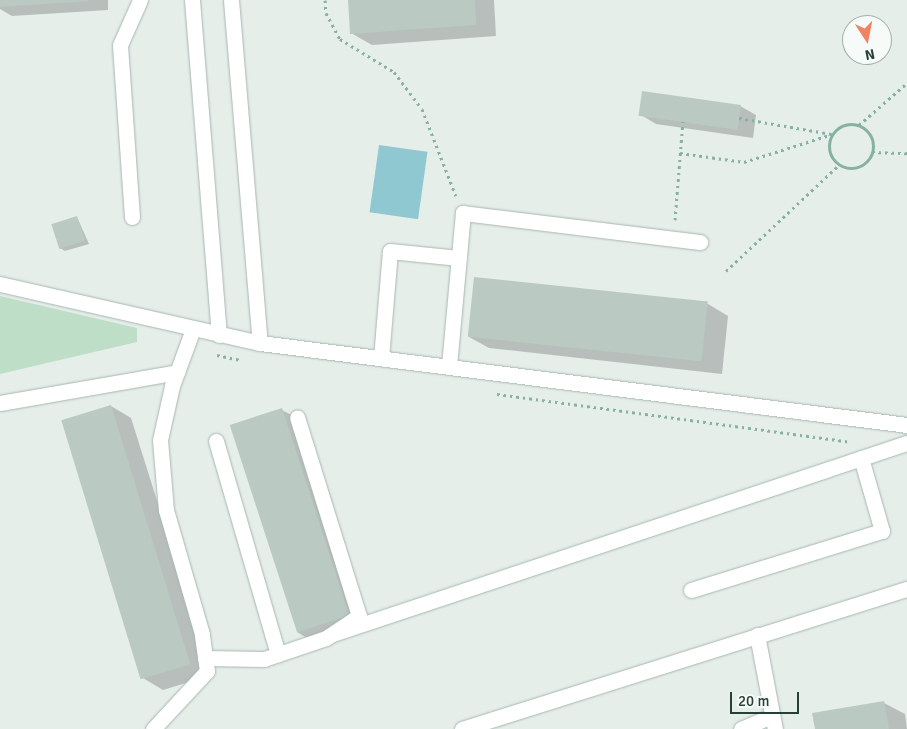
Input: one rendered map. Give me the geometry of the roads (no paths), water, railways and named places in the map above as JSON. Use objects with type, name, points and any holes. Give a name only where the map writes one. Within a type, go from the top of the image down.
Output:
[{"type":"lane","points":[[132,216],[120,45],[140,0]]},
{"type":"lane","points":[[192,0],[219,335]]},
{"type":"lane","points":[[231,0],[260,343]]},
{"type":"lane","points":[[449,366],[462,213],[700,242]]},
{"type":"lane","points":[[381,358],[390,251],[459,258]]},
{"type":"lane","points":[[0,284],[260,343],[907,425]]},
{"type":"lane","points":[[153,729],[206,670],[202,634],[166,510],[160,440],[176,372],[193,329]]},
{"type":"lane","points":[[0,403],[176,372]]},
{"type":"lane","points":[[297,417],[359,616],[330,635]]},
{"type":"lane","points":[[216,442],[278,654]]},
{"type":"lane","points":[[205,658],[264,660],[330,635],[907,443]]},
{"type":"lane","points":[[691,590],[882,531],[861,458]]},
{"type":"lane","points":[[462,729],[907,589]]},
{"type":"lane","points":[[741,729],[774,723],[757,635]]},
{"type":"water","points":[[379,145],[428,152],[418,219],[370,212]]}]
